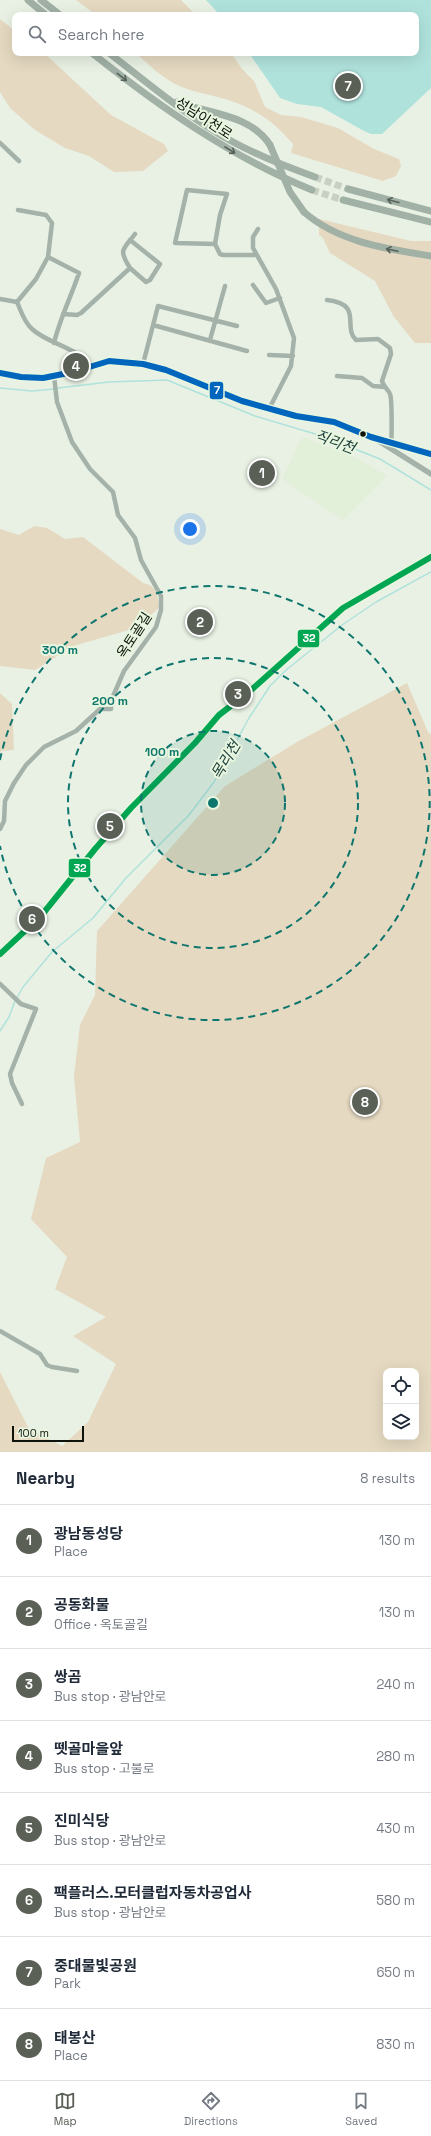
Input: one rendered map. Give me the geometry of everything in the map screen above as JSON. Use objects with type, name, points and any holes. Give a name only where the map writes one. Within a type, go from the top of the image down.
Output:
[{"type":"highway","points":[[28,0],[42,12]]},
{"type":"highway","points":[[41,0],[56,12]]},
{"type":"highway","name":"성남이천로","points":[[96,56],[147,97],[235,154],[312,190]]},
{"type":"highway","name":"성남이천로","points":[[113,56],[170,100],[232,141],[267,159],[315,178]]},
{"type":"highway","points":[[170,100],[197,110],[241,121],[260,131],[270,145],[290,192],[304,212],[321,224],[356,240],[399,251],[431,256]]},
{"type":"highway","points":[[348,189],[431,212]]},
{"type":"highway","points":[[343,200],[431,222]]},
{"type":"street","points":[[0,143],[19,161]]},
{"type":"street","points":[[215,244],[175,243],[187,190],[227,194],[220,214],[215,244],[220,254],[223,255],[256,255]]},
{"type":"street","points":[[17,302],[36,279],[48,257],[52,223],[46,215],[18,210]]},
{"type":"street","points":[[258,229],[252,243],[256,255],[280,298],[293,332],[293,356],[289,372],[269,409]]},
{"type":"street","points":[[130,240],[160,264],[148,282],[146,282],[130,268],[122,255],[122,251],[130,240],[135,234]]},
{"type":"street","points":[[48,257],[79,273],[60,320],[54,343]]},
{"type":"street","points":[[63,314],[77,315],[81,313],[130,268]]},
{"type":"street","points":[[254,285],[266,303],[280,298]]},
{"type":"street","points":[[210,340],[225,286]]},
{"type":"street","points":[[0,299],[17,302]]},
{"type":"street","points":[[326,300],[339,302],[347,308],[351,316],[353,335],[356,340],[378,339],[390,348],[391,354],[382,381],[391,397],[390,412],[393,432],[391,442]]},
{"type":"street","points":[[17,302],[23,317],[31,329],[54,343],[82,357],[89,366]]},
{"type":"street","points":[[143,364],[158,306],[236,326]]},
{"type":"street","points":[[153,325],[247,351]]},
{"type":"street","points":[[269,355],[293,356]]},
{"type":"street","points":[[0,373],[33,378],[54,376],[108,361],[143,364],[166,370],[242,401],[269,409],[334,422],[371,437],[431,454]]},
{"type":"street","name":"옥토골길","points":[[0,829],[4,821],[5,801],[19,775],[35,754],[44,747],[76,731],[100,709],[111,709],[111,701],[124,671],[156,627],[161,610],[160,591],[141,560],[135,538],[118,515],[113,492],[90,469],[75,448],[66,429],[57,402],[54,376]]},
{"type":"street","points":[[337,376],[362,378],[373,386],[385,387]]},
{"type":"street","points":[[371,437],[431,474]]},
{"type":"street","points":[[0,954],[41,916],[100,843],[195,743],[219,715],[253,689],[343,608],[431,556]]},
{"type":"street","points":[[0,984],[21,1004],[36,1008],[10,1074],[12,1083],[22,1104]]},
{"type":"street","points":[[0,1330],[40,1354],[48,1365],[77,1371]]},
{"type":"shaded area","points":[[76,0],[181,0],[193,12],[92,12]]},
{"type":"shaded area","points":[[0,19],[12,29],[12,56],[47,56],[111,115],[164,144],[168,151],[143,171],[114,172],[89,156],[65,148],[35,130],[10,108],[0,92]]},
{"type":"shaded area","points":[[139,56],[233,56],[242,69],[254,81],[265,107],[281,115],[301,117],[338,128],[374,149],[399,159],[401,166],[396,176],[383,181],[291,153],[293,144],[280,130],[259,114],[234,102],[189,90],[175,84],[159,74]]},
{"type":"shaded area","points":[[319,219],[411,241],[431,241],[431,343],[415,343],[394,317],[375,281],[330,253],[323,238],[319,235]]},
{"type":"shaded area","points":[[302,437],[359,459],[387,476],[343,520],[282,479]]},
{"type":"shaded area","points":[[34,526],[47,528],[65,539],[83,537],[143,583],[151,586],[156,592],[159,608],[136,628],[73,646],[35,670],[0,666],[0,529],[19,535]]},
{"type":"shaded area","points":[[407,683],[428,732],[431,734],[431,1452],[0,1452],[0,1372],[29,1429],[62,1446],[88,1422],[116,1364],[73,1336],[106,1317],[55,1289],[67,1257],[31,1219],[46,1158],[80,1142],[74,1076],[80,1025],[95,995],[97,931],[225,786],[297,742]]},
{"type":"shaded area","points":[[0,693],[12,704],[14,750],[1,751],[0,754]]},
{"type":"water","points":[[206,0],[431,0],[431,88],[382,134],[371,134],[321,107],[297,104],[280,98],[251,56],[419,56],[419,12],[217,12]]},
{"type":"waterway","name":"직리천","points":[[58,388],[109,382],[167,380],[255,416],[322,436],[380,459],[431,490]]},
{"type":"waterway","name":"직리천","points":[[0,388],[32,391],[54,389]]},
{"type":"waterway","name":"목리천","points":[[17,998],[23,987],[52,952],[93,918],[126,878],[189,815],[214,782],[249,718],[270,686],[285,671],[342,625],[376,602],[431,572]]},
{"type":"waterway","name":"목리천","points":[[0,1031],[9,1017],[15,1001]]},
{"type":"tunnel","points":[[315,177],[348,189]]},
{"type":"tunnel","points":[[312,190],[343,200]]},
{"type":"transit line","name":"7","points":[[0,373],[21,377],[43,378],[73,372],[109,361],[143,364],[166,370],[242,401],[296,416],[334,422],[371,437],[431,454]]},
{"type":"transit line","name":"32","points":[[0,954],[41,916],[95,849],[131,808],[195,743],[219,715],[249,692],[343,608],[431,557]]},
{"type":"place","name":"중대물빛공원","points":[[348,86]]},
{"type":"place","name":"뗏골마을앞","points":[[76,366]]},
{"type":"place","name":"광남동성당","points":[[262,473]]},
{"type":"place","name":"공동화물","points":[[200,622]]},
{"type":"place","name":"쌍곰","points":[[238,694]]},
{"type":"place","name":"진미식당","points":[[110,826]]},
{"type":"place","name":"팩플러스.모터클럽자동차공업사","points":[[32,919]]},
{"type":"place","name":"태봉산","points":[[365,1102]]}]
